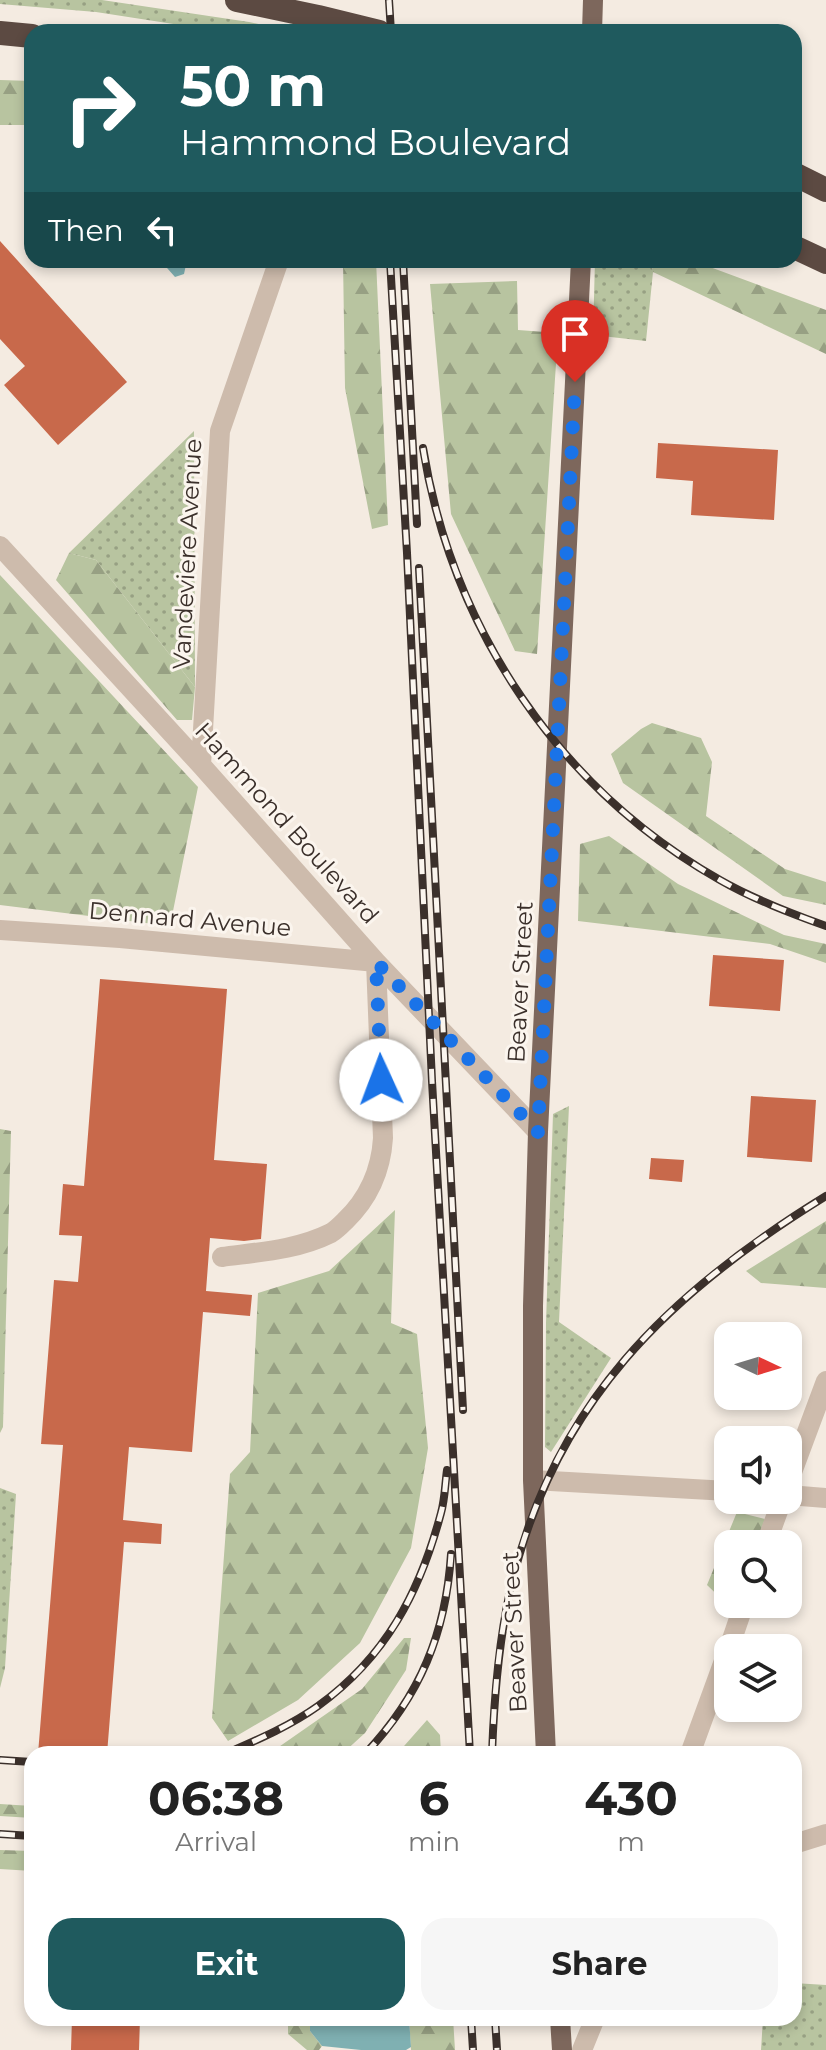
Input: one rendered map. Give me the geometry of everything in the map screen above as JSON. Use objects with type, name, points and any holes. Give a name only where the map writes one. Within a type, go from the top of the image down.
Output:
[{"type":"highway","points":[[237,0],[346,24]]},
{"type":"highway","points":[[0,33],[24,35]]},
{"type":"highway","points":[[802,178],[826,190]]},
{"type":"highway","points":[[802,251],[826,262]]},
{"type":"main road","points":[[592,24],[593,0]]},
{"type":"main road","name":"Beaver Street","points":[[546,1746],[533,1480],[533,1306],[538,1132],[581,268]]},
{"type":"main road","points":[[560,2026],[562,2050]]},
{"type":"street","name":"Vandeviere Avenue","points":[[201,765],[220,431],[276,268]]},
{"type":"street","name":"Hammond Boulevard","points":[[0,546],[376,962],[538,1132]]},
{"type":"street","name":"Dennard Avenue","points":[[0,930],[376,962]]},
{"type":"street","points":[[222,1257],[289,1248],[334,1232],[359,1205],[375,1179],[383,1138],[376,962]]},
{"type":"street","points":[[802,1445],[826,1381]]},
{"type":"street","points":[[533,1480],[714,1490]]},
{"type":"street","points":[[802,1496],[826,1498]]},
{"type":"street","points":[[693,1746],[714,1688]]},
{"type":"street","points":[[802,1842],[826,1834]]},
{"type":"street","points":[[582,2050],[592,2026]]},
{"type":"green space","points":[[0,0],[102,0],[258,24],[173,24],[96,12],[0,4]]},
{"type":"green space","points":[[0,80],[24,81],[24,125],[0,125]]},
{"type":"green space","points":[[343,268],[376,268],[388,525],[372,529],[345,388]]},
{"type":"green space","points":[[595,268],[652,268],[646,341],[593,335]]},
{"type":"green space","points":[[652,268],[713,268],[826,310],[826,354],[653,272]]},
{"type":"green space","points":[[517,281],[518,330],[558,333],[537,654],[515,651],[451,514],[430,284]]},
{"type":"green space","points":[[194,431],[195,687],[96,560],[69,553]]},
{"type":"green space","points":[[69,553],[96,560],[195,687],[192,720],[177,720],[56,580]]},
{"type":"green space","points":[[0,575],[198,787],[170,926],[0,905]]},
{"type":"green space","points":[[652,723],[701,738],[712,762],[706,816],[785,869],[826,882],[826,905],[783,896],[623,783],[611,754]]},
{"type":"green space","points":[[609,836],[678,884],[784,935],[826,944],[826,963],[770,944],[578,921],[580,844]]},
{"type":"green space","points":[[569,1106],[559,1322],[611,1358],[551,1452],[545,1447],[553,1114]]},
{"type":"green space","points":[[0,1129],[11,1131],[3,1427],[0,1433]]},
{"type":"green space","points":[[395,1210],[391,1323],[417,1334],[428,1448],[411,1548],[360,1643],[298,1700],[228,1741],[212,1718],[230,1474],[250,1452],[258,1293],[329,1271]]},
{"type":"green space","points":[[826,1221],[826,1288],[761,1283],[746,1271]]},
{"type":"green space","points":[[0,1488],[16,1494],[5,1668],[0,1688]]},
{"type":"green space","points":[[736,1514],[765,1519],[761,1530],[730,1530]]},
{"type":"green space","points":[[714,1568],[714,1592],[707,1585]]},
{"type":"green space","points":[[404,1638],[411,1638],[406,1670],[365,1733],[351,1746],[280,1746],[362,1689]]},
{"type":"green space","points":[[427,1720],[440,1735],[441,1746],[404,1746]]},
{"type":"green space","points":[[0,1804],[24,1806],[24,1818],[0,1816]]},
{"type":"green space","points":[[0,1850],[24,1851],[24,1870],[0,1869]]},
{"type":"green space","points":[[802,1984],[826,1985],[826,2050],[761,2050],[762,2026],[802,2026]]},
{"type":"green space","points":[[288,2026],[310,2026],[310,2031],[322,2046],[319,2050],[307,2050],[288,2034]]},
{"type":"green space","points":[[410,2026],[454,2026],[455,2050],[411,2050]]},
{"type":"water","points":[[167,268],[185,268],[184,274],[175,277]]},
{"type":"water","points":[[310,2026],[410,2026],[411,2047],[406,2050],[361,2050],[322,2046],[310,2031]]},
{"type":"building","points":[[0,241],[127,382],[58,445],[4,385],[25,366],[0,339]]},
{"type":"building","points":[[658,443],[778,450],[774,520],[691,515],[693,481],[656,478]]},
{"type":"building","points":[[713,955],[784,960],[780,1011],[709,1006]]},
{"type":"building","points":[[100,979],[227,989],[214,1160],[267,1164],[261,1239],[210,1238],[206,1291],[252,1295],[250,1316],[203,1312],[192,1452],[129,1447],[123,1520],[162,1524],[161,1544],[124,1542],[108,1746],[39,1746],[63,1445],[41,1444],[54,1280],[78,1282],[82,1236],[59,1235],[63,1184],[84,1186]]},
{"type":"building","points":[[751,1096],[816,1100],[812,1162],[747,1157]]},
{"type":"building","points":[[651,1158],[684,1160],[682,1182],[649,1179]]},
{"type":"building","points":[[72,2026],[140,2026],[139,2050],[71,2050]]},
{"type":"railway","points":[[389,0],[390,24]]},
{"type":"railway","points":[[390,268],[470,1746]]},
{"type":"railway","points":[[403,268],[417,524]]},
{"type":"railway","points":[[423,448],[437,515],[459,579],[487,640],[522,698],[563,751],[610,800],[662,843],[733,887],[826,926]]},
{"type":"railway","points":[[419,568],[463,1410]]},
{"type":"railway","points":[[492,1746],[497,1672],[510,1591],[529,1525],[555,1464],[587,1410],[624,1360],[716,1272],[826,1196]]},
{"type":"railway","points":[[243,1746],[318,1706],[342,1687],[381,1644],[411,1596],[422,1570],[442,1508],[447,1470]]},
{"type":"railway","points":[[372,1746],[401,1709],[427,1662],[443,1610],[451,1554]]},
{"type":"railway","points":[[0,1760],[24,1762]]},
{"type":"railway","points":[[0,1834],[24,1836]]},
{"type":"railway","points":[[472,2026],[473,2050]]},
{"type":"railway","points":[[496,2026],[497,2050]]},
{"type":"route","points":[[381,1080],[376,962],[538,1132],[575,382]]}]
